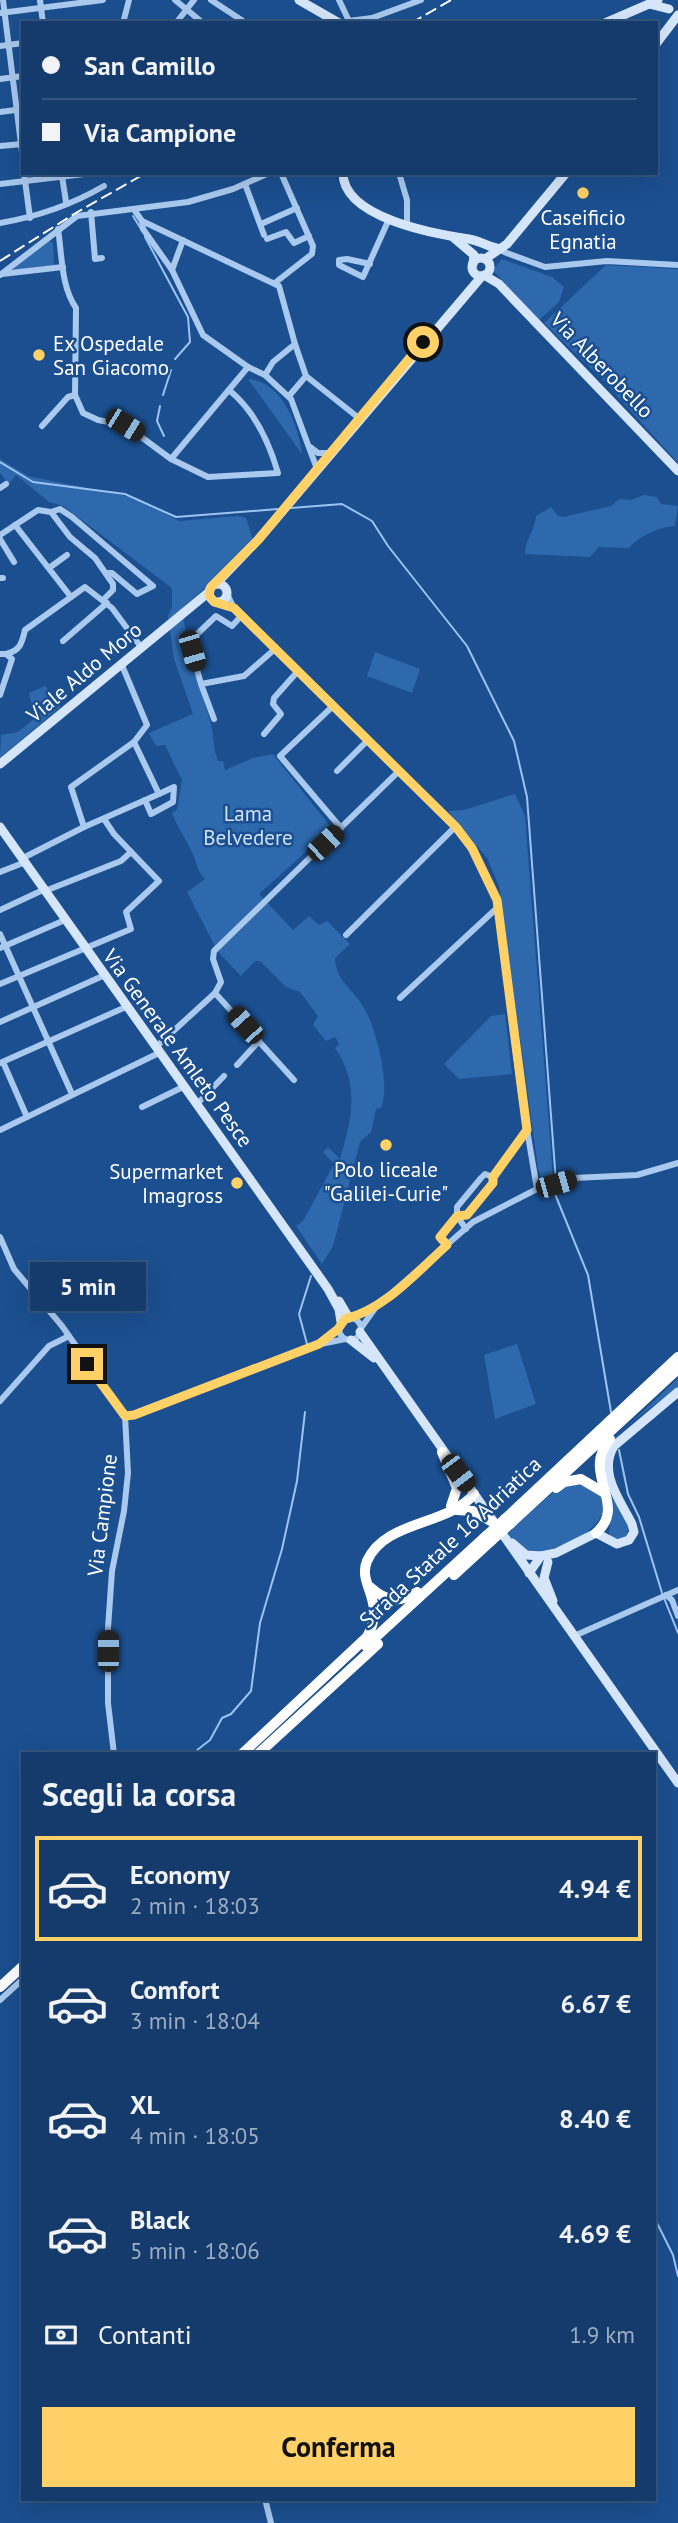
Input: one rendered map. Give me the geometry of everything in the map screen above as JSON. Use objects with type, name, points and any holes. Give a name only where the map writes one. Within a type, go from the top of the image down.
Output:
[{"type":"highway","name":"Strada Statale 16 Adriatica","points":[[260,1752],[466,1565],[529,1496],[678,1357]]},
{"type":"highway","name":"Strada Statale 16 Adriatica","points":[[504,1522],[678,1369]]},
{"type":"highway","points":[[596,1533],[607,1521],[609,1510],[598,1473],[603,1448],[678,1375]]},
{"type":"highway","points":[[442,1452],[457,1488],[453,1508]]},
{"type":"highway","points":[[453,1508],[473,1511],[504,1522],[564,1482],[573,1479],[588,1480],[606,1494]]},
{"type":"highway","points":[[246,1752],[367,1637],[376,1612],[365,1573],[366,1563],[374,1549],[389,1537],[442,1514],[453,1508],[457,1500],[474,1494]]},
{"type":"highway","name":"Strada Statale 16 Adriatica","points":[[246,1752],[489,1539]]},
{"type":"highway","points":[[370,1587],[378,1595],[392,1600],[409,1598],[489,1539]]},
{"type":"highway","points":[[0,1978],[21,1959]]},
{"type":"highway","points":[[0,1987],[21,1968]]},
{"type":"main road","points":[[299,0],[336,21]]},
{"type":"main road","points":[[610,21],[659,0]]},
{"type":"main road","points":[[649,4],[673,10],[658,41]]},
{"type":"main road","points":[[343,175],[343,183],[358,202],[389,219],[504,249]]},
{"type":"main road","points":[[473,267],[485,267],[504,249],[564,175]]},
{"type":"main road","points":[[457,238],[472,252],[473,267],[466,293]]},
{"type":"main road","points":[[457,238],[479,252],[485,267]]},
{"type":"main road","points":[[473,267],[485,267]]},
{"type":"main road","name":"Via Alberobello","points":[[485,267],[678,471]]},
{"type":"main road","name":"Viale Aldo Moro","points":[[0,764],[213,588],[236,565],[485,267]]},
{"type":"main road","name":"Viale Aldo Moro","points":[[228,593],[236,565]]},
{"type":"main road","points":[[213,588],[228,593]]},
{"type":"main road","points":[[213,588],[216,602],[228,593]]},
{"type":"main road","name":"Viale Aldo Moro","points":[[187,609],[216,602]]},
{"type":"main road","name":"Via Generale Amleto Pesce","points":[[0,827],[328,1289],[345,1322]]},
{"type":"main road","points":[[361,1330],[442,1452],[474,1494],[504,1522],[506,1540],[678,1783]]},
{"type":"main road","points":[[348,1340],[383,1366]]},
{"type":"main road","points":[[529,1573],[544,1559],[596,1533],[617,1544],[629,1540],[634,1532],[607,1471],[609,1454],[614,1446],[678,1392]]},
{"type":"main road","points":[[506,1540],[526,1555],[544,1559]]},
{"type":"main road","points":[[544,1559],[544,1578],[557,1612]]},
{"type":"street","points":[[3,0],[2,12],[21,126]]},
{"type":"street","points":[[2,12],[40,4],[103,0]]},
{"type":"street","points":[[124,21],[129,0]]},
{"type":"street","points":[[175,0],[201,21]]},
{"type":"street","points":[[178,21],[194,0]]},
{"type":"street","points":[[211,0],[243,21]]},
{"type":"street","points":[[339,0],[349,21],[372,18],[421,0]]},
{"type":"street","points":[[0,46],[21,43]]},
{"type":"street","points":[[0,79],[21,76]]},
{"type":"street","points":[[0,112],[20,109]]},
{"type":"street","points":[[0,146],[21,144]]},
{"type":"street","points":[[0,184],[25,177],[62,175],[66,202]]},
{"type":"street","points":[[0,275],[77,216],[91,212],[135,211],[188,202],[265,175]]},
{"type":"street","points":[[276,282],[312,254],[313,246],[282,175]]},
{"type":"street","points":[[400,175],[407,200],[407,224]]},
{"type":"street","points":[[25,177],[30,218]]},
{"type":"street","points":[[245,184],[265,237],[286,232],[294,243],[309,236]]},
{"type":"street","points":[[0,223],[30,218],[66,202],[80,200],[104,186]]},
{"type":"street","points":[[261,224],[297,208]]},
{"type":"street","points":[[135,211],[150,242],[172,270],[203,335],[265,375],[289,396],[317,469]]},
{"type":"street","points":[[91,212],[95,259],[102,258]]},
{"type":"street","points":[[370,264],[339,260],[339,265],[363,277],[370,264],[389,219]]},
{"type":"street","points":[[142,221],[276,282],[306,376],[360,419]]},
{"type":"street","points":[[58,229],[63,267],[71,302],[76,309],[75,395],[83,413],[98,420],[125,425],[171,459],[208,477],[278,473],[272,450],[259,426],[229,390]]},
{"type":"street","points":[[172,270],[183,240]]},
{"type":"street","points":[[504,249],[519,261],[545,267],[607,261],[678,265]]},
{"type":"street","points":[[0,275],[63,267]]},
{"type":"street","points":[[265,375],[274,362],[295,344]]},
{"type":"street","points":[[171,459],[229,390],[252,369],[274,362]]},
{"type":"street","points":[[289,396],[306,376]]},
{"type":"street","points":[[42,426],[68,397],[75,395]]},
{"type":"street","points":[[308,444],[318,453],[331,453]]},
{"type":"street","points":[[14,562],[0,537],[38,510],[51,512],[60,509],[72,516],[153,586],[138,594],[112,573],[106,573]]},
{"type":"street","points":[[51,512],[69,537],[106,573],[114,587],[105,602],[63,641]]},
{"type":"street","points":[[15,525],[71,597]]},
{"type":"street","points":[[49,568],[67,555]]},
{"type":"street","points":[[3,654],[13,652],[23,642],[26,630],[85,587],[105,602],[141,647]]},
{"type":"street","points":[[228,593],[234,608]]},
{"type":"street","points":[[216,602],[234,608],[242,615],[456,827],[472,848],[498,907],[537,1189]]},
{"type":"street","points":[[214,719],[201,684],[192,651],[192,639],[216,615],[232,626],[242,615]]},
{"type":"street","points":[[201,684],[244,676],[275,649]]},
{"type":"street","points":[[0,695],[12,659],[3,654]]},
{"type":"street","points":[[84,827],[71,787],[135,742],[147,725],[121,663]]},
{"type":"street","points":[[264,734],[281,714],[273,704],[274,698],[298,671]]},
{"type":"street","points":[[333,706],[280,757],[341,828]]},
{"type":"street","points":[[337,771],[368,740]]},
{"type":"street","points":[[135,742],[159,794]]},
{"type":"street","points":[[0,1130],[159,1049],[215,993],[222,982],[213,959],[214,951],[399,771]]},
{"type":"street","points":[[0,872],[84,827],[174,787],[176,790],[173,802],[151,814],[145,800]]},
{"type":"street","points":[[0,984],[131,929],[126,912],[159,881],[104,819]]},
{"type":"street","points":[[346,934],[456,827]]},
{"type":"street","points":[[0,910],[121,861],[131,852]]},
{"type":"street","points":[[400,998],[498,907]]},
{"type":"street","points":[[3,947],[65,920]]},
{"type":"street","points":[[0,934],[3,947],[20,975],[72,1094]]},
{"type":"street","points":[[0,1021],[105,975]]},
{"type":"street","points":[[215,993],[294,1080]]},
{"type":"street","points":[[27,1116],[1,1062],[128,1006]]},
{"type":"street","points":[[237,1065],[259,1041]]},
{"type":"street","points":[[197,1104],[224,1076]]},
{"type":"street","points":[[142,1107],[185,1086]]},
{"type":"street","points":[[447,1245],[440,1237],[457,1216],[467,1215],[493,1183],[493,1177],[527,1130]]},
{"type":"street","points":[[319,1344],[345,1322],[377,1306],[466,1229],[537,1189],[574,1178],[637,1175],[678,1163]]},
{"type":"street","points":[[466,1229],[457,1216],[457,1207],[485,1174],[493,1177]]},
{"type":"street","points":[[0,1237],[13,1269],[69,1336],[125,1416],[134,1415],[319,1344],[348,1340],[361,1330],[377,1306]]},
{"type":"street","points":[[345,1322],[361,1330]]},
{"type":"street","points":[[345,1322],[348,1340]]},
{"type":"street","points":[[0,1401],[49,1346],[69,1336]]},
{"type":"street","name":"Via Campione","points":[[114,1752],[108,1703],[108,1628],[111,1571],[124,1511],[128,1474],[125,1416]]},
{"type":"street","points":[[574,1636],[678,1590]]},
{"type":"street","points":[[666,1595],[672,1600],[678,1616]]},
{"type":"street","points":[[0,2000],[21,1981]]},
{"type":"street","points":[[266,2501],[271,2523]]},
{"type":"green space","points":[[50,241],[53,243],[54,265],[14,270],[17,263]]},
{"type":"green space","points":[[502,259],[552,277],[564,287],[559,302],[538,321],[493,270]]},
{"type":"green space","points":[[606,265],[678,269],[678,463],[602,379],[544,323]]},
{"type":"green space","points":[[248,379],[271,388],[287,407],[297,430],[302,454]]},
{"type":"green space","name":"Lama Belvedere","points":[[0,459],[28,476],[136,498],[179,521],[238,516],[246,518],[253,540],[219,576],[182,608],[190,652],[211,724],[216,756],[218,761],[223,761],[225,770],[253,758],[273,754],[330,826],[328,832],[259,894],[293,930],[309,916],[319,925],[327,921],[350,944],[335,958],[336,966],[338,973],[369,1017],[383,1072],[384,1098],[381,1108],[376,1109],[371,1132],[360,1142],[333,1246],[322,1264],[296,1226],[303,1221],[334,1164],[323,1152],[328,1147],[340,1159],[348,1130],[351,1088],[343,1061],[335,1048],[339,1044],[335,1037],[326,1041],[313,1025],[318,1016],[300,992],[286,987],[260,961],[255,961],[241,976],[218,952],[187,892],[205,879],[172,813],[177,810],[182,780],[165,745],[156,746],[149,733],[193,714],[174,659],[168,616],[172,607],[172,588],[63,506],[49,502],[16,475],[9,484],[0,473]]},
{"type":"green space","points":[[644,495],[657,497],[661,504],[678,506],[675,526],[650,533],[629,548],[599,547],[590,557],[525,554],[536,516],[551,507],[558,516],[563,517],[611,506],[620,499],[631,500]]},
{"type":"green space","points":[[375,652],[420,669],[412,693],[367,676]]},
{"type":"green space","points":[[45,686],[60,703],[60,707],[0,758],[1,735],[18,732],[35,718],[29,693]]},
{"type":"green space","points":[[515,794],[525,816],[553,1178],[543,1184],[538,1168],[499,886],[487,858],[448,811],[464,810]]},
{"type":"green space","points":[[505,1014],[512,1074],[459,1079],[444,1064],[491,1016]]},
{"type":"green space","points":[[517,1344],[536,1404],[495,1419],[484,1355]]},
{"type":"green space","points":[[678,1378],[678,1388],[629,1425],[608,1449],[603,1461],[603,1473],[608,1487],[629,1527],[625,1539],[615,1540],[609,1534],[612,1506],[600,1476],[599,1462],[603,1449]]},
{"type":"green space","points":[[575,1481],[599,1494],[604,1505],[602,1516],[581,1536],[566,1544],[538,1553],[523,1549],[508,1534],[558,1488]]},
{"type":"waterway","points":[[133,216],[141,229]]},
{"type":"waterway","points":[[145,237],[188,317],[190,342],[175,359]]},
{"type":"waterway","points":[[163,395],[171,370]]},
{"type":"waterway","points":[[160,406],[157,421],[164,436]]},
{"type":"waterway","points":[[0,462],[33,482],[125,494],[176,517],[278,509]]},
{"type":"waterway","points":[[291,508],[342,504],[372,521],[388,546],[467,646],[514,741],[527,797],[556,1182]]},
{"type":"waterway","points":[[556,1187],[555,1194],[588,1275],[611,1412]]},
{"type":"waterway","points":[[307,1344],[299,1314],[311,1276]]},
{"type":"waterway","points":[[195,1752],[210,1740],[222,1718],[231,1714],[251,1691],[260,1623],[282,1549],[297,1481],[305,1412]]},
{"type":"waterway","points":[[619,1450],[628,1494],[639,1517],[662,1593]]},
{"type":"waterway","points":[[664,1598],[678,1633]]},
{"type":"waterway","points":[[656,2221],[673,2255],[678,2276]]},
{"type":"railway","points":[[414,21],[451,0]]},
{"type":"railway","points":[[0,261],[142,175]]},
{"type":"place","name":"Caseificio Egnatia","points":[[583,193]]},
{"type":"place","name":"Ex Ospedale San Giacomo","points":[[39,355]]},
{"type":"place","name":"Polo liceale \"Galilei-Curie\"","points":[[386,1145]]},
{"type":"place","name":"Supermarket Imagross","points":[[237,1183]]},
{"type":"route","points":[[87,1364],[125,1416],[134,1415],[270,1360],[319,1344],[330,1337],[345,1319],[359,1317],[377,1306],[447,1245],[440,1237],[457,1216],[467,1215],[493,1183],[493,1177],[527,1130],[520,1094],[497,900],[472,848],[456,827],[234,608],[214,602],[209,595],[211,587],[236,565],[258,540],[423,342]]}]
